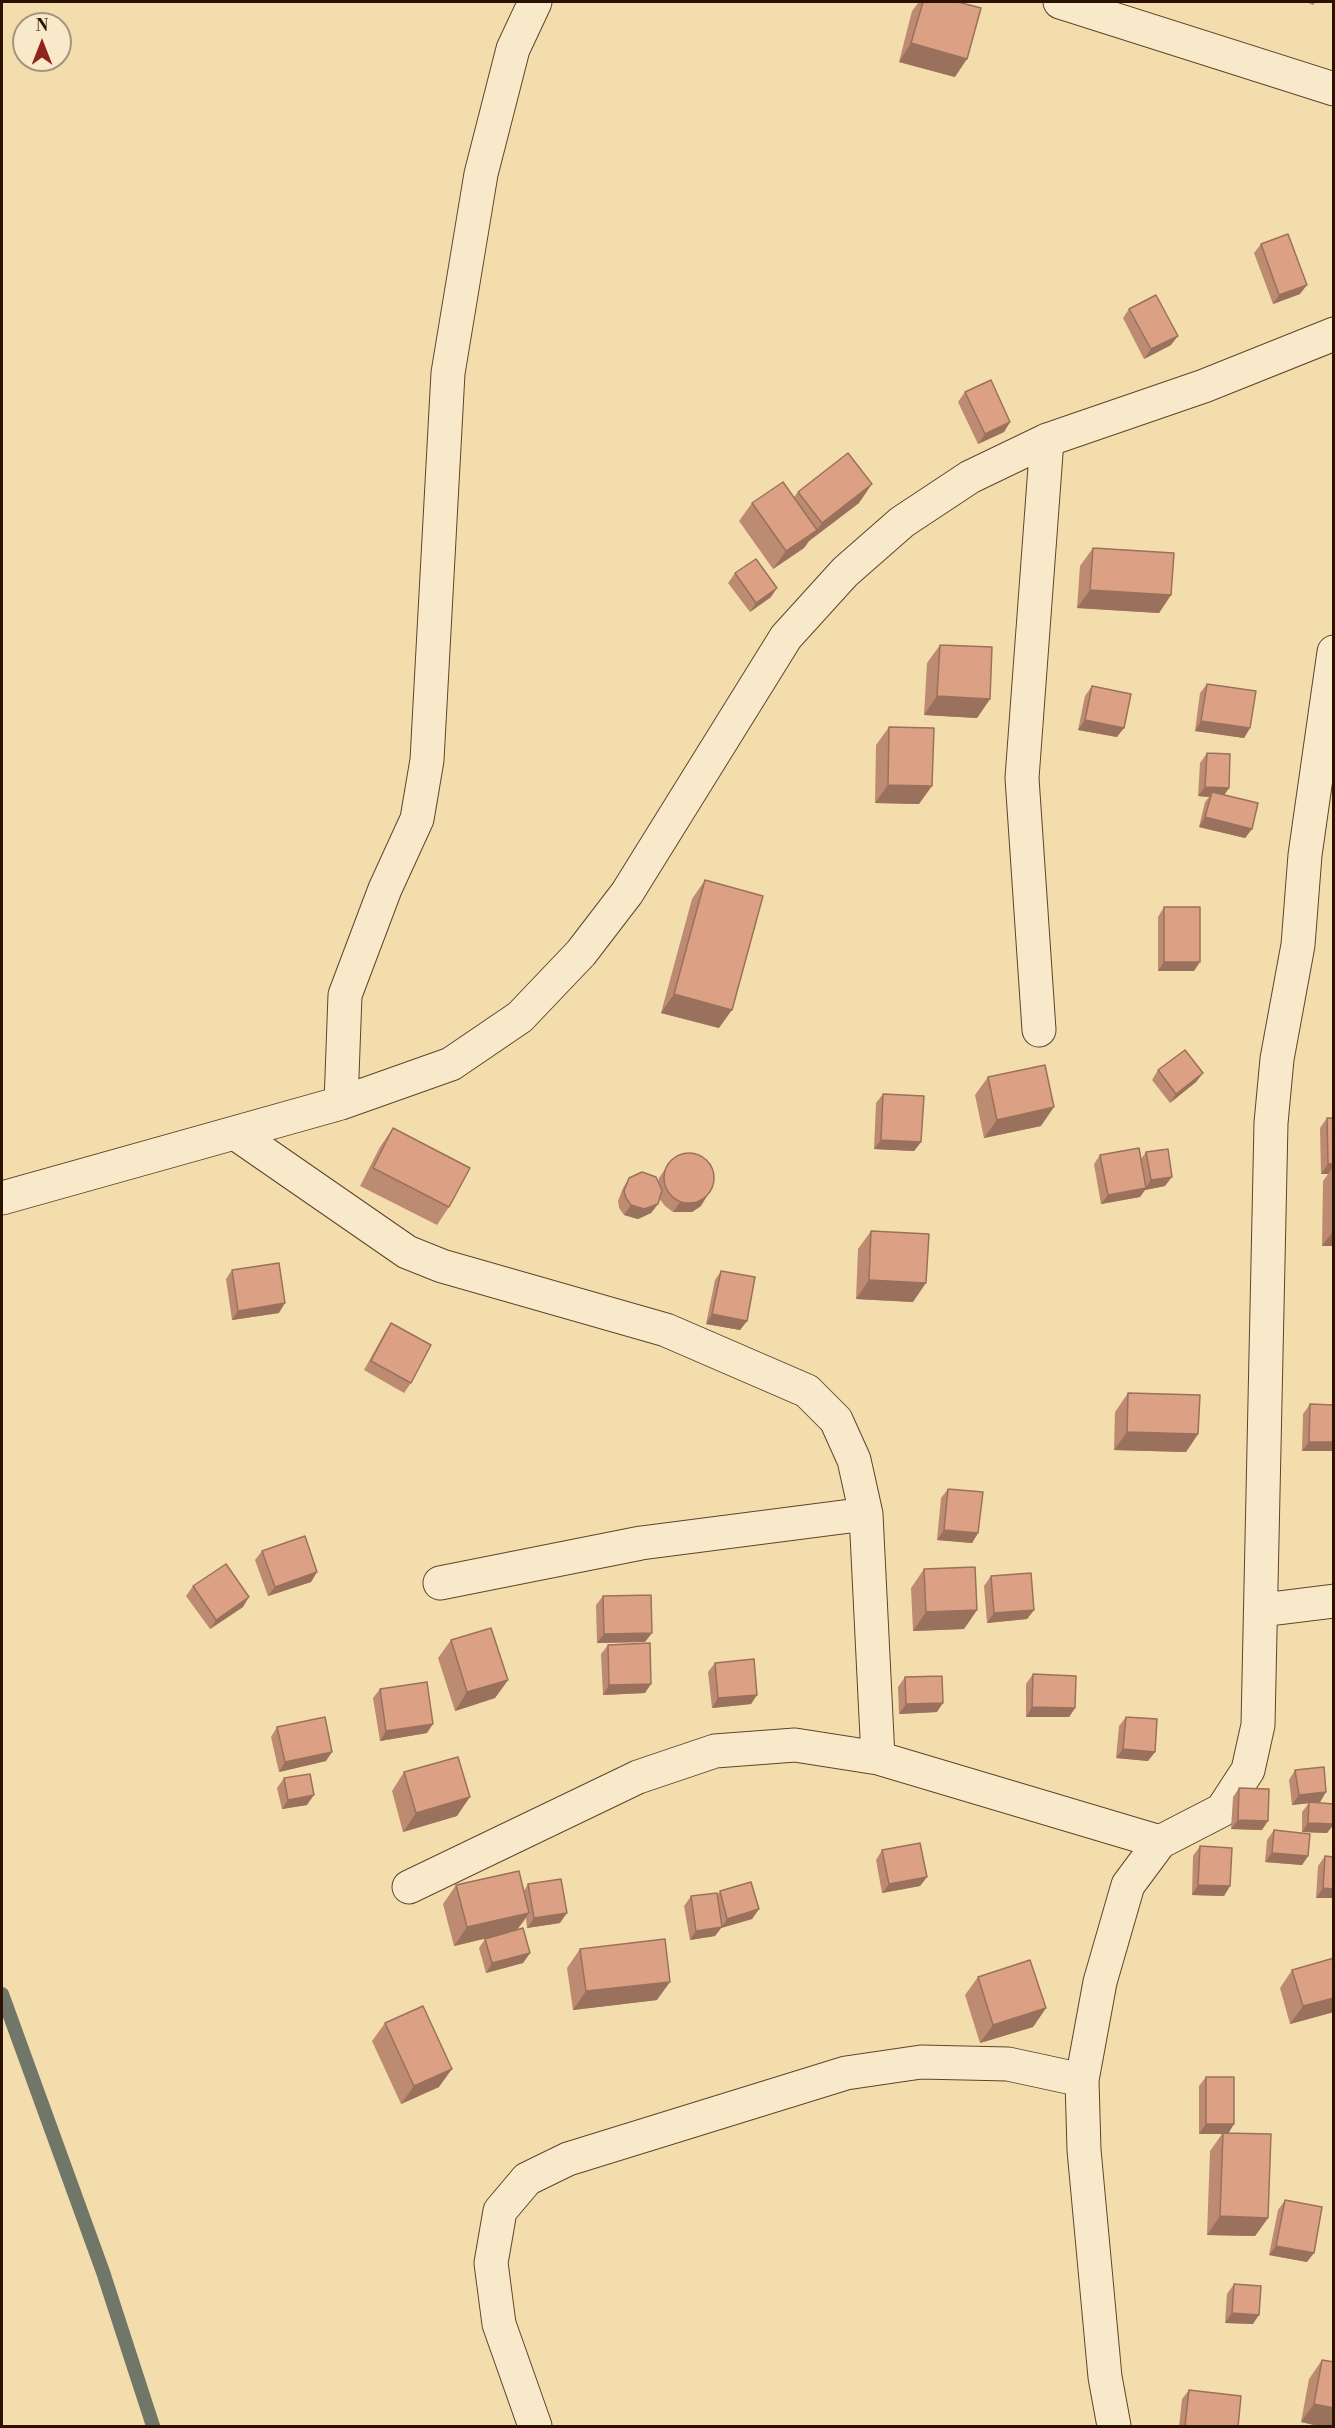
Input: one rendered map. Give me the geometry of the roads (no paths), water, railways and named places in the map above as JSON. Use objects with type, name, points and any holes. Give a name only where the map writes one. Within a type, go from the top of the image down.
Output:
[{"type":"street","points":[[341,1103],[345,995],[385,888],[417,819],[427,760],[448,373],[482,174],[513,49],[535,2]]},
{"type":"street","points":[[1060,2],[1334,88]]},
{"type":"street","points":[[2,1198],[341,1103],[451,1064],[519,1017],[581,953],[627,893],[786,638],[845,572],[902,522],[970,477],[1047,440],[1203,386],[1334,334]]},
{"type":"street","points":[[1039,1030],[1022,778],[1047,440]]},
{"type":"street","points":[[1114,2427],[1105,2377],[1089,2206],[1084,2150],[1082,2080],[1100,1982],[1128,1885],[1160,1842],[1222,1810],[1248,1770],[1258,1725],[1271,1123],[1277,1059],[1298,945],[1305,855],[1334,652]]},
{"type":"street","points":[[235,1133],[408,1252],[442,1266],[666,1330],[807,1391],[836,1420],[854,1460],[866,1514],[878,1758]]},
{"type":"street","points":[[440,1583],[641,1543],[866,1514]]},
{"type":"street","points":[[1262,1610],[1334,1601]]},
{"type":"street","points":[[409,1887],[638,1777],[715,1752],[795,1745],[878,1758],[1160,1842]]},
{"type":"street","points":[[535,2427],[500,2324],[491,2263],[500,2211],[527,2179],[568,2159],[846,2073],[921,2062],[997,2063],[1082,2080]]},
{"type":"waterway","points":[[2,1994],[103,2272],[153,2426]]}]
